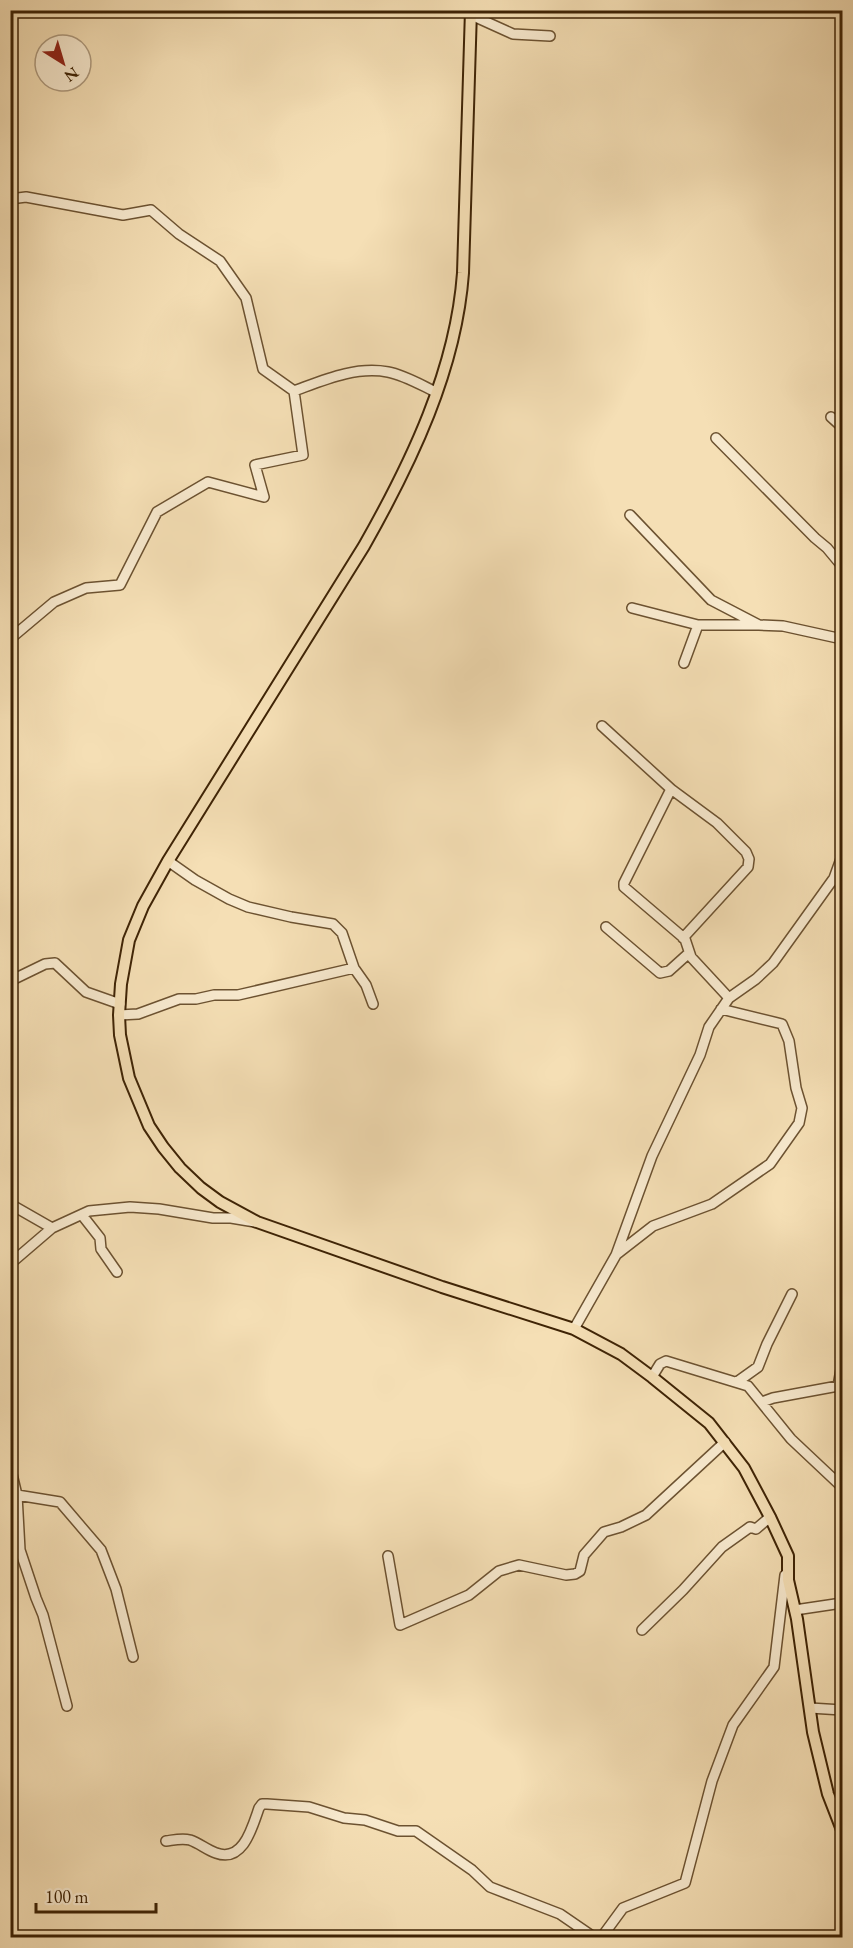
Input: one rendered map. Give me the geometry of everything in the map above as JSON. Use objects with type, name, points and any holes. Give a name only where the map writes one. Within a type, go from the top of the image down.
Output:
[{"type":"main road","points":[[471,13],[461,301],[450,350],[436,392],[419,439],[390,500],[358,556],[168,861],[143,906],[129,940],[123,966],[119,1009],[120,1035],[129,1078],[149,1126],[180,1168],[220,1202],[257,1222],[442,1287],[574,1329],[621,1354],[709,1424],[744,1468],[788,1556],[788,1580],[795,1610],[813,1732],[828,1794],[843,1830]]},
{"type":"street","points":[[471,13],[513,34],[550,36]]},
{"type":"street","points":[[10,199],[26,197],[123,215],[151,210],[179,234],[220,261],[246,298],[263,369],[294,391],[303,455],[255,465],[264,497],[208,482],[157,512],[120,585],[86,588],[54,602],[10,639]]},
{"type":"street","points":[[294,391],[336,376],[364,370],[390,373],[436,392]]},
{"type":"street","points":[[831,417],[843,427]]},
{"type":"street","points":[[716,438],[843,566]]},
{"type":"street","points":[[630,515],[711,600],[759,625]]},
{"type":"street","points":[[632,608],[698,625],[783,626],[843,639]]},
{"type":"street","points":[[684,663],[698,625]]},
{"type":"street","points":[[602,726],[671,789],[717,823],[746,852],[749,859],[748,867],[684,938]]},
{"type":"street","points":[[671,789],[624,887],[684,938],[689,953],[729,998]]},
{"type":"street","points":[[168,861],[195,880],[248,907],[333,924],[342,933],[354,968],[366,985],[373,1004]]},
{"type":"street","points":[[574,1329],[616,1255],[652,1156],[700,1055],[709,1027],[729,998],[756,979],[773,963],[834,878],[842,862]]},
{"type":"street","points":[[606,927],[660,973],[669,971],[689,953]]},
{"type":"street","points":[[10,981],[45,964],[55,963],[86,992],[119,1009],[145,1012],[179,999],[238,995],[354,968]]},
{"type":"street","points":[[616,1255],[653,1226],[712,1204],[770,1164],[799,1123],[802,1108],[796,1088],[789,1041],[782,1024],[721,1010]]},
{"type":"street","points":[[10,1204],[52,1228]]},
{"type":"street","points":[[10,1264],[52,1228],[89,1211],[130,1207],[257,1222]]},
{"type":"street","points":[[82,1215],[100,1238],[101,1250],[117,1272]]},
{"type":"street","points":[[736,1382],[758,1367],[792,1294]]},
{"type":"street","points":[[652,1377],[660,1364],[666,1361],[748,1386],[791,1438],[843,1487]]},
{"type":"street","points":[[762,1402],[838,1386],[843,1364]]},
{"type":"street","points":[[10,1374],[10,1434]]},
{"type":"street","points":[[388,1556],[400,1626],[469,1595],[499,1571],[519,1565],[566,1575],[575,1574],[580,1571],[584,1555],[604,1532],[646,1515],[725,1442]]},
{"type":"street","points":[[10,1466],[17,1495],[21,1550],[43,1615],[67,1706]]},
{"type":"street","points":[[17,1495],[60,1502],[101,1550],[116,1589],[134,1656]]},
{"type":"street","points":[[642,1630],[722,1547],[750,1527],[756,1529],[770,1517]]},
{"type":"street","points":[[601,1938],[623,1908],[685,1883],[712,1781],[733,1725],[774,1667],[788,1556]]},
{"type":"street","points":[[795,1610],[843,1603]]},
{"type":"street","points":[[810,1708],[843,1710]]},
{"type":"street","points":[[166,1842],[189,1840],[216,1853],[231,1855],[236,1853],[249,1835],[262,1804],[317,1809],[335,1815],[365,1820],[398,1831],[416,1831],[472,1870],[490,1887],[560,1914],[595,1938]]}]
